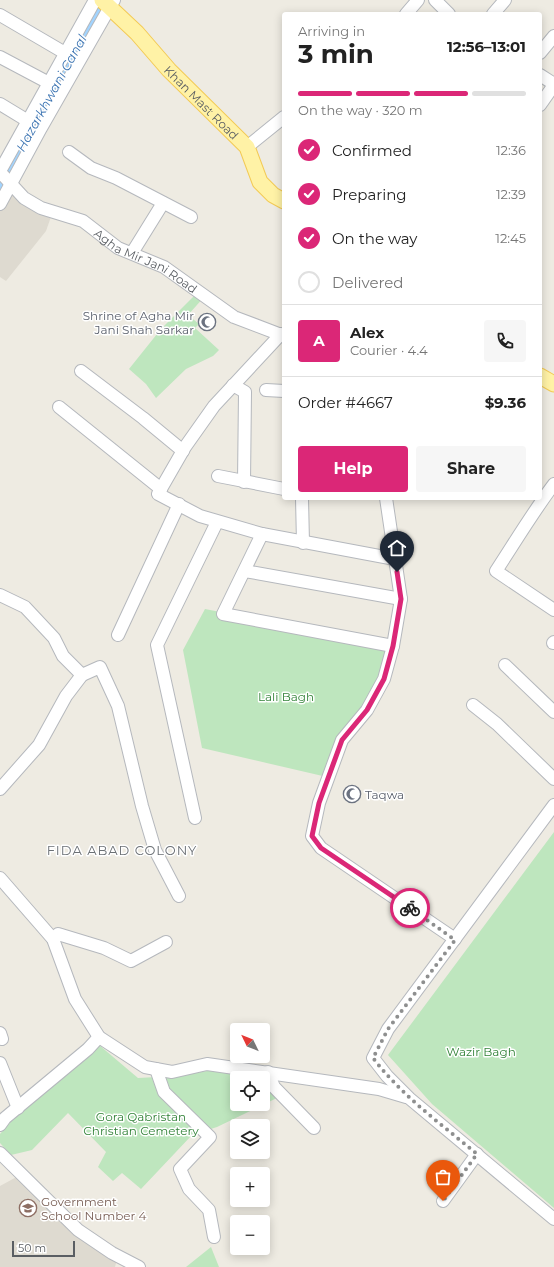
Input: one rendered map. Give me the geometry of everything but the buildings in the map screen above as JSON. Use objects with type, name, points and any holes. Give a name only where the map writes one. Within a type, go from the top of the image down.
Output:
[{"type":"main road","name":"Khan Mast Road","points":[[109,2],[169,70],[247,147],[260,182],[273,195],[282,200]]},
{"type":"main road","points":[[542,377],[554,384]]},
{"type":"street","points":[[0,171],[95,0]]},
{"type":"street","points":[[408,12],[418,0]]},
{"type":"street","points":[[435,0],[447,12]]},
{"type":"street","points":[[495,12],[505,0]]},
{"type":"street","points":[[0,204],[109,2]]},
{"type":"street","points":[[0,15],[65,53]]},
{"type":"street","points":[[542,51],[554,36]]},
{"type":"street","points":[[0,57],[49,83]]},
{"type":"street","points":[[542,77],[554,84],[542,102]]},
{"type":"street","points":[[0,104],[28,121]]},
{"type":"street","points":[[247,147],[282,119]]},
{"type":"street","points":[[69,152],[91,168],[116,178],[191,218]]},
{"type":"street","name":"Agha Mir Jani Road","points":[[0,171],[10,185],[24,198],[41,208],[83,221],[118,248],[164,267],[234,317],[282,335]]},
{"type":"street","points":[[132,253],[164,203]]},
{"type":"street","points":[[282,335],[214,406],[182,451],[158,494],[200,516],[217,522],[302,543],[395,559]]},
{"type":"street","points":[[81,371],[143,418],[182,451]]},
{"type":"street","points":[[233,385],[245,392],[244,482]]},
{"type":"street","points":[[266,390],[282,391]]},
{"type":"street","points":[[59,407],[161,489]]},
{"type":"street","points":[[218,476],[282,489]]},
{"type":"street","points":[[542,499],[554,484]]},
{"type":"street","points":[[302,500],[302,543]]},
{"type":"street","points":[[386,500],[401,599],[393,646],[384,679],[367,710],[342,740],[319,803],[312,836],[321,848],[455,940]]},
{"type":"street","points":[[542,500],[526,527],[496,571],[554,610]]},
{"type":"street","points":[[118,635],[179,504]]},
{"type":"street","points":[[195,818],[157,645],[217,522]]},
{"type":"street","points":[[262,534],[223,614],[393,646]]},
{"type":"street","points":[[245,571],[401,599]]},
{"type":"street","points":[[0,594],[25,607],[54,638],[63,656],[82,675]]},
{"type":"street","points":[[505,665],[554,712]]},
{"type":"street","points":[[0,789],[39,745],[66,696],[82,675],[100,667],[118,706],[142,806],[155,850],[179,896]]},
{"type":"street","points":[[473,705],[497,724],[554,779]]},
{"type":"street","points":[[554,805],[388,1029],[373,1058],[387,1076],[409,1098],[554,1219]]},
{"type":"street","points":[[0,878],[53,939],[75,999],[99,1037],[145,1067],[172,1072],[207,1064],[260,1071]]},
{"type":"street","points":[[53,939],[58,934],[104,948],[131,961],[166,942]]},
{"type":"street","points":[[0,1125],[88,1049],[99,1037]]},
{"type":"street","points":[[0,1063],[18,1108]]},
{"type":"street","points":[[156,1069],[164,1092],[210,1137],[180,1169],[189,1189],[209,1210],[214,1237]]},
{"type":"street","points":[[270,1072],[379,1089],[409,1098]]},
{"type":"street","points":[[270,1077],[274,1087],[314,1128]]},
{"type":"street","points":[[0,1153],[78,1230],[112,1253],[139,1267]]},
{"type":"street","points":[[443,1201],[477,1154]]},
{"type":"shaded area","points":[[10,185],[53,211],[46,231],[6,281],[0,277],[0,204]]},
{"type":"shaded area","name":"Government School Number 4","points":[[22,1174],[118,1256],[115,1267],[0,1267],[0,1186]]},
{"type":"green space","points":[[199,291],[205,296],[188,315],[199,324],[195,328],[219,350],[213,356],[186,369],[156,398],[146,384],[129,369],[161,329]]},
{"type":"green space","name":"Lali Bagh","points":[[205,609],[393,646],[384,679],[327,777],[202,748],[183,650]]},
{"type":"green space","name":"Wazir Bagh","points":[[554,832],[554,1208],[432,1104],[388,1055]]},
{"type":"green space","name":"Gora Qabristan Christian Cemetery","points":[[99,1045],[138,1078],[175,1076],[220,1069],[243,1071],[230,1071],[230,1111],[250,1111],[234,1119],[230,1119],[230,1121],[217,1127],[192,1135],[141,1189],[122,1173],[113,1181],[98,1167],[106,1152],[68,1113],[32,1150],[11,1155],[0,1143],[0,1134],[14,1118]]},
{"type":"green space","name":"Gora Qabristan Christian Cemetery","points":[[270,1090],[277,1098],[270,1101]]},
{"type":"green space","points":[[211,1247],[219,1267],[186,1267]]},
{"type":"waterway","name":"Hazarkhwani Canal","points":[[0,186],[102,0]]},
{"type":"way so far","points":[[410,908],[455,940],[388,1029],[373,1058],[387,1076],[409,1098],[477,1154],[443,1201]]},
{"type":"place","name":"Shrine of Agha Mir Jani Shah Sarkar","points":[[207,322]]},
{"type":"place","name":"Taqwa","points":[[352,794]]},
{"type":"place","name":"Government School Number 4","points":[[28,1208]]},
{"type":"district","name":"FIDA ABAD COLONY","points":[[122,850]]},
{"type":"route","points":[[397,572],[401,599],[393,646],[384,679],[367,710],[342,740],[330,769],[319,803],[312,836],[321,848],[410,908]]}]
